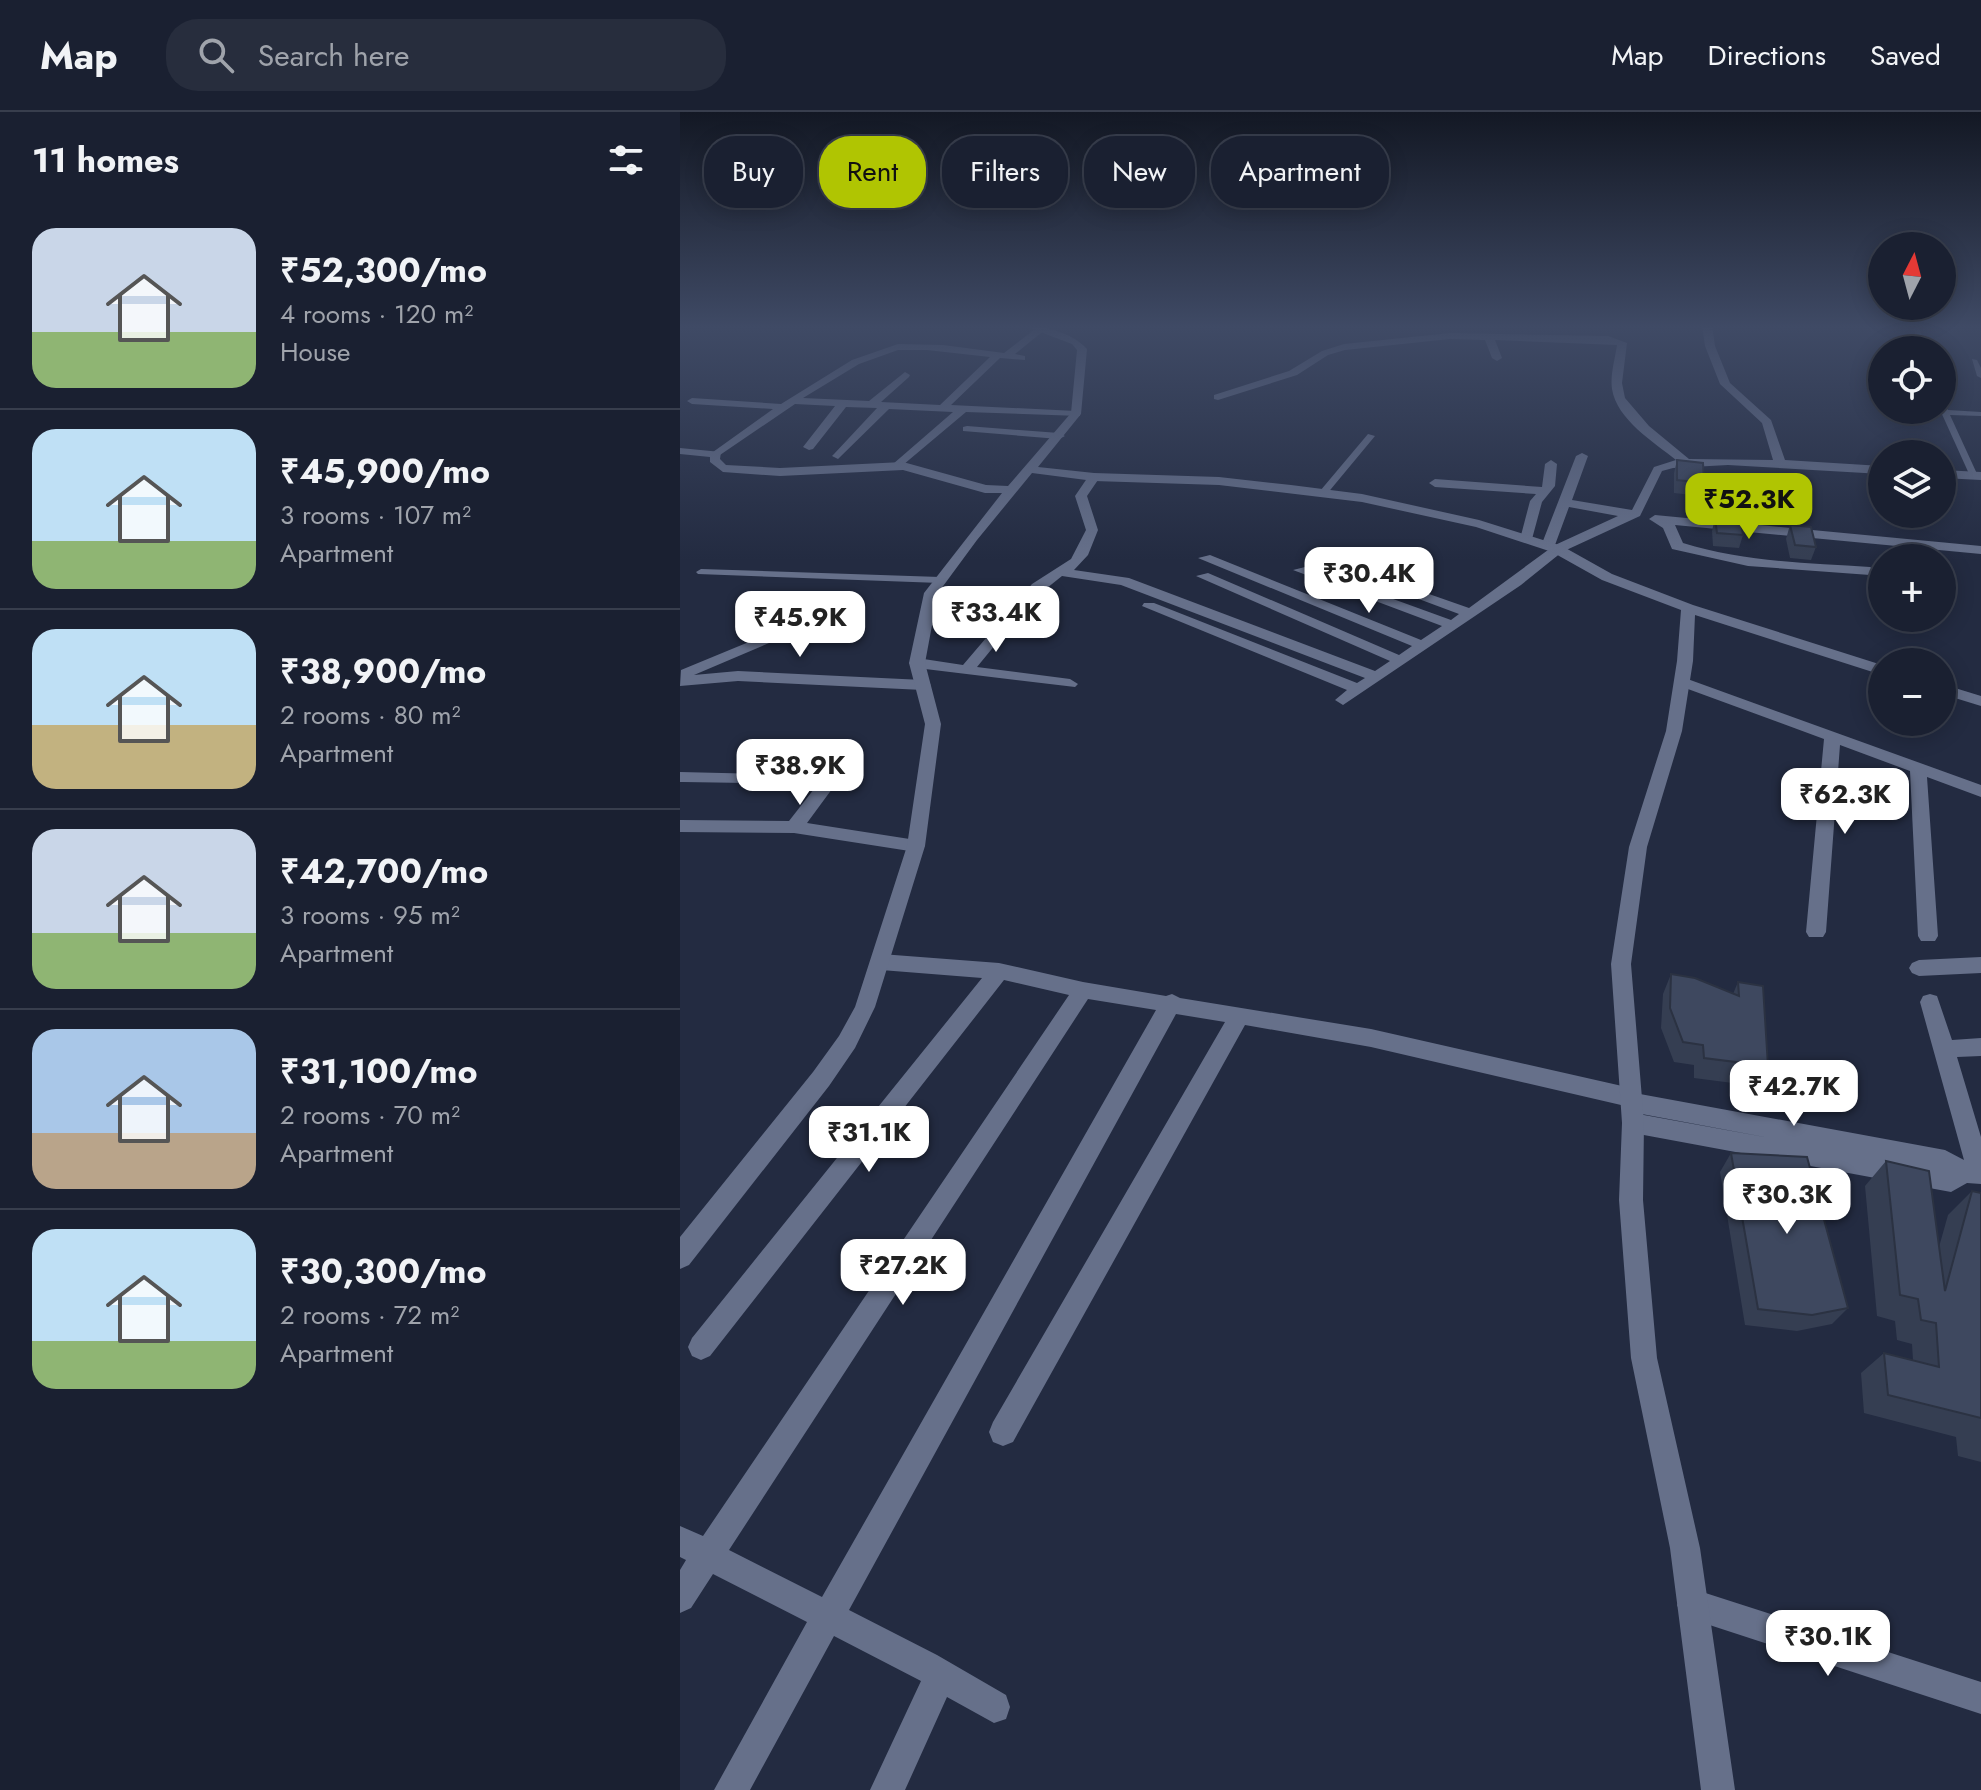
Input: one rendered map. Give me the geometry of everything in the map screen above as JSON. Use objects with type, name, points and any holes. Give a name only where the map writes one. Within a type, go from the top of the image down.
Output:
[{"type":"street","points":[[767,403],[826,403]]},
{"type":"street","points":[[809,447],[843,403]]},
{"type":"street","points":[[852,403],[1076,414]]},
{"type":"street","points":[[944,406],[947,403]]},
{"type":"street","points":[[680,1257],[847,1042],[865,1007],[916,846],[933,724],[917,663],[931,593],[1076,414],[1077,403]]},
{"type":"street","points":[[1622,403],[1685,462]]},
{"type":"street","points":[[1746,403],[1767,422],[1781,465]]},
{"type":"street","points":[[680,451],[717,454],[789,404]]},
{"type":"street","points":[[838,456],[887,404]]},
{"type":"street","points":[[897,466],[964,408]]},
{"type":"street","points":[[967,429],[1059,436]]},
{"type":"street","points":[[717,454],[716,464],[746,471],[897,466],[922,470],[985,489],[1012,490]]},
{"type":"street","points":[[1552,548],[1564,502],[1582,456]]},
{"type":"street","points":[[1343,700],[1467,612],[1516,582],[1552,548],[1634,514],[1645,503],[1655,471],[1668,464],[1685,462],[1868,469]]},
{"type":"street","points":[[1526,539],[1536,501],[1547,491],[1551,464]]},
{"type":"street","points":[[1029,469],[1094,477],[1219,481],[1323,493],[1362,498],[1479,524],[1552,548],[1607,577],[1688,608],[1868,666]]},
{"type":"street","points":[[1956,475],[1977,476]]},
{"type":"street","points":[[967,669],[1040,584],[1075,564],[1090,538],[1091,523],[1081,496],[1094,477]]},
{"type":"street","points":[[1435,483],[1547,491]]},
{"type":"street","points":[[1564,502],[1659,520],[1978,550],[1981,570]]},
{"type":"street","points":[[1659,520],[1669,526],[1677,546],[1687,549],[1732,559],[1868,571]]},
{"type":"street","points":[[1205,558],[1421,645]]},
{"type":"street","points":[[1300,570],[1450,624]]},
{"type":"street","points":[[1063,572],[1124,581],[1376,677]]},
{"type":"street","points":[[1203,576],[1399,660]]},
{"type":"street","points":[[1364,576],[1467,612]]},
{"type":"street","points":[[1149,606],[1358,689]]},
{"type":"street","points":[[1688,608],[1682,682],[1674,731],[1638,847],[1621,964],[1632,1108],[1631,1200],[1644,1358],[1685,1548],[1718,1790]]},
{"type":"street","points":[[680,678],[797,626]]},
{"type":"street","points":[[917,663],[1070,684]]},
{"type":"street","points":[[680,678],[738,676],[923,685]]},
{"type":"street","points":[[1682,682],[1981,791]]},
{"type":"street","points":[[1956,693],[1981,701]]},
{"type":"street","points":[[1816,932],[1832,737]]},
{"type":"street","points":[[1918,769],[1928,936]]},
{"type":"street","points":[[683,777],[808,779],[819,783],[823,789],[794,827]]},
{"type":"street","points":[[680,826],[794,827],[916,846]]},
{"type":"street","points":[[881,962],[999,971],[1083,990],[1172,1002],[1239,1017],[1371,1038],[1632,1108],[1951,1181],[1975,1172],[1930,1002]]},
{"type":"street","points":[[1919,968],[1981,965]]},
{"type":"street","points":[[701,1347],[999,971]]},
{"type":"street","points":[[680,1597],[1083,990]]},
{"type":"street","points":[[731,1790],[1172,1002]]},
{"type":"street","points":[[1003,1432],[1239,1017]]},
{"type":"street","points":[[1942,1049],[1981,1047]]},
{"type":"street","points":[[680,1541],[710,1553],[828,1614],[994,1707]]},
{"type":"street","points":[[1693,1605],[1981,1698]]},
{"type":"street","points":[[887,1790],[941,1675]]},
{"type":"lane","points":[[1956,410],[1981,414]]},
{"type":"lane","points":[[1951,424],[1977,476]]},
{"type":"lane","points":[[1323,493],[1371,436]]},
{"type":"lane","points":[[701,572],[940,580]]},
{"type":"building","points":[[1677,460],[1703,463],[1704,483],[1677,480]]},
{"type":"building","points":[[1715,518],[1741,521],[1743,535],[1717,533]]},
{"type":"building","points":[[1790,525],[1811,527],[1816,547],[1795,545]]},
{"type":"building","points":[[1671,974],[1695,978],[1739,996],[1738,982],[1763,986],[1768,1066],[1704,1058],[1703,1045],[1683,1042],[1670,1008]]},
{"type":"building","points":[[1731,1153],[1807,1157],[1848,1308],[1812,1315],[1758,1309]]},
{"type":"building","points":[[1886,1161],[1929,1171],[1945,1291],[1972,1191],[1981,1193],[1981,1418],[1888,1395],[1884,1353],[1939,1367],[1936,1323],[1921,1320],[1918,1299],[1900,1295]]}]
